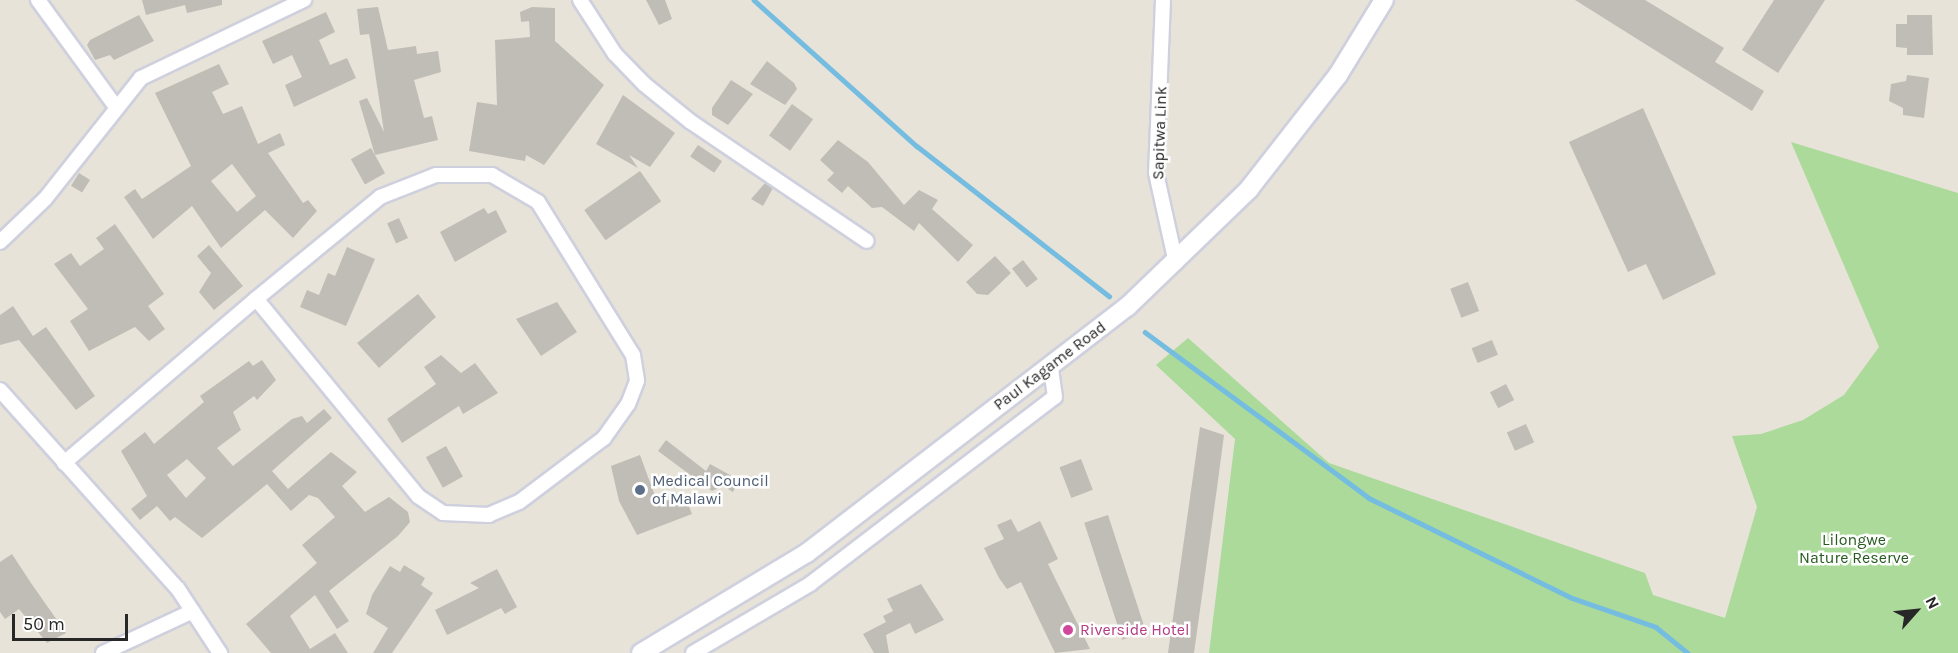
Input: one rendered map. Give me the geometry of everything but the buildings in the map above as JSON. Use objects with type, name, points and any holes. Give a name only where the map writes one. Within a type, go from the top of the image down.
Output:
[{"type":"street","points":[[38,0],[116,107]]},
{"type":"street","points":[[0,242],[45,199],[116,107],[147,74],[275,5],[304,0]]},
{"type":"street","points":[[580,0],[615,54],[644,84],[691,123],[867,241]]},
{"type":"street","name":"Sapitwa Link","points":[[1163,0],[1156,173],[1176,263]]},
{"type":"street","name":"Paul Kagame Road","points":[[641,653],[807,553],[1051,367],[1176,263],[1249,189],[1338,75],[1384,0]]},
{"type":"street","points":[[64,463],[256,299],[396,188],[436,175],[492,174],[538,202],[633,355],[637,381],[628,404],[604,438],[519,502],[489,514],[443,513],[418,496],[256,299]]},
{"type":"street","points":[[693,653],[810,584],[1055,397],[1051,367]]},
{"type":"street","points":[[0,390],[193,611],[220,653]]},
{"type":"street","points":[[103,653],[193,611]]},
{"type":"green space","name":"Lilongwe Nature Reserve","points":[[1791,142],[1958,193],[1958,653],[1209,653],[1235,439],[1156,365],[1188,338],[1329,463],[1645,573],[1653,595],[1725,618],[1757,507],[1732,436],[1761,434],[1803,420],[1844,395],[1879,347]]},
{"type":"waterway","points":[[754,0],[917,146],[1109,296]]},
{"type":"waterway","points":[[1145,332],[1369,498],[1572,598],[1656,627],[1688,653]]},
{"type":"place","name":"Medical Council of Malawi","points":[[640,490]]},
{"type":"place","name":"Riverside Hotel","points":[[1068,630]]}]
